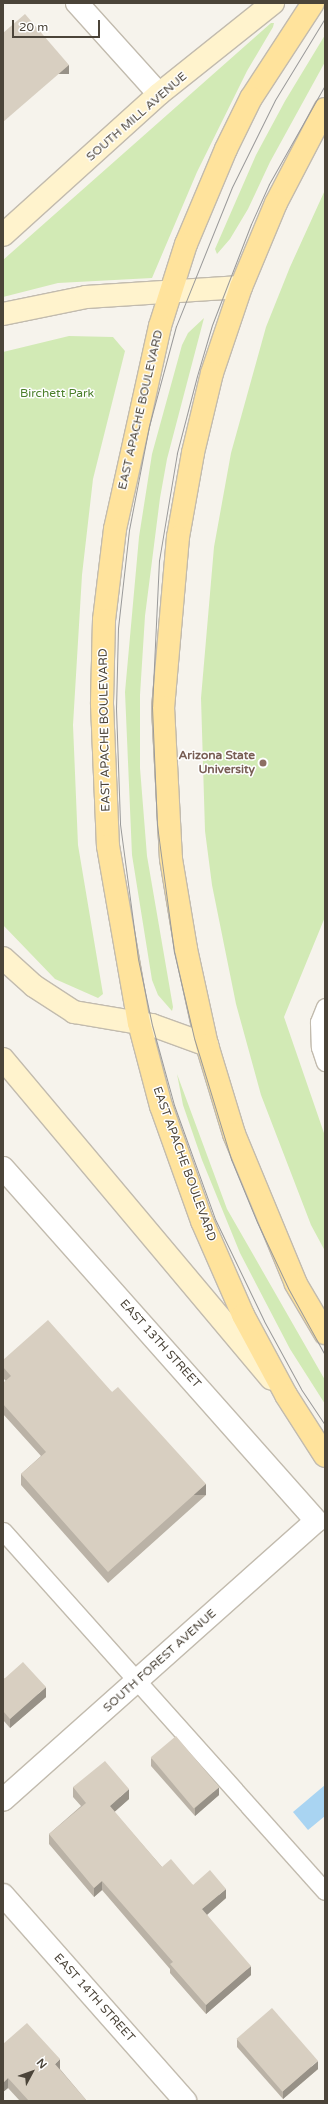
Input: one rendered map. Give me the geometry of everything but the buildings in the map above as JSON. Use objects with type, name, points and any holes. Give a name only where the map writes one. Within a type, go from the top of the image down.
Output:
[{"type":"main road","name":"EAST APACHE BOULEVARD","points":[[313,3],[251,98],[226,149],[186,244],[170,293],[136,421],[115,529],[104,620],[102,718],[108,846],[139,1023],[161,1106],[202,1221],[243,1315],[286,1395],[325,1456]]},
{"type":"main road","points":[[325,109],[276,202],[241,287],[212,373],[193,453],[178,537],[163,707],[171,859],[186,949],[207,1045],[234,1134],[296,1284],[325,1333]]},
{"type":"street","points":[[77,3],[159,94]]},
{"type":"street","name":"SOUTH MILL AVENUE","points":[[3,235],[159,94],[274,3]]},
{"type":"street","points":[[3,314],[86,297],[170,293],[241,287]]},
{"type":"street","points":[[3,958],[34,986],[74,1012],[166,1029],[207,1045]]},
{"type":"street","points":[[3,1059],[286,1395]]},
{"type":"street","name":"EAST 13TH STREET","points":[[3,1168],[316,1521]]},
{"type":"street","name":"SOUTH FOREST AVENUE","points":[[3,1800],[316,1521]]},
{"type":"street","name":"EAST 14TH STREET","points":[[3,1895],[185,2101]]},
{"type":"lane","points":[[325,1007],[319,1022],[320,1047],[325,1062]]},
{"type":"lane","points":[[3,1531],[325,1891]]},
{"type":"green space","points":[[271,23],[274,23],[273,27],[247,71],[197,172],[152,278],[58,283],[3,297],[3,260]]},
{"type":"green space","points":[[325,35],[325,62],[270,162],[248,209],[230,239],[217,254],[215,249],[256,155],[285,101]]},
{"type":"green space","name":"Arizona State University","points":[[325,190],[325,917],[284,1017],[325,1136],[325,1251],[311,1225],[261,1095],[236,1004],[212,885],[205,831],[201,698],[214,547],[231,453],[266,327],[290,267]]},
{"type":"green space","points":[[204,318],[167,459],[160,498],[145,616],[140,695],[140,768],[147,856],[173,1007],[172,1011],[158,995],[152,980],[132,855],[125,692],[139,537],[152,454],[182,345],[188,333]]},
{"type":"green space","name":"Birchett Park","points":[[69,336],[113,337],[125,351],[93,479],[82,575],[73,725],[78,845],[103,994],[98,998],[55,979],[3,925],[3,352]]},
{"type":"green space","points":[[177,1074],[227,1209],[325,1380],[325,1404],[290,1349],[240,1253],[202,1160],[183,1105]]},
{"type":"water","points":[[325,1785],[325,1816],[308,1830],[293,1812]]},
{"type":"tram line","points":[[325,18],[275,100],[232,187],[176,326],[149,426],[129,530],[118,628],[116,708],[120,824],[138,959],[152,1025],[174,1105],[215,1219],[264,1321],[301,1389],[325,1425]]},
{"type":"tram line","points":[[325,85],[269,184],[251,224],[212,325],[197,376],[177,453],[159,560],[152,707],[157,825],[174,952],[194,1038],[231,1159],[257,1222],[288,1288],[325,1355]]},
{"type":"place","name":"Arizona State University","points":[[263,763]]}]
